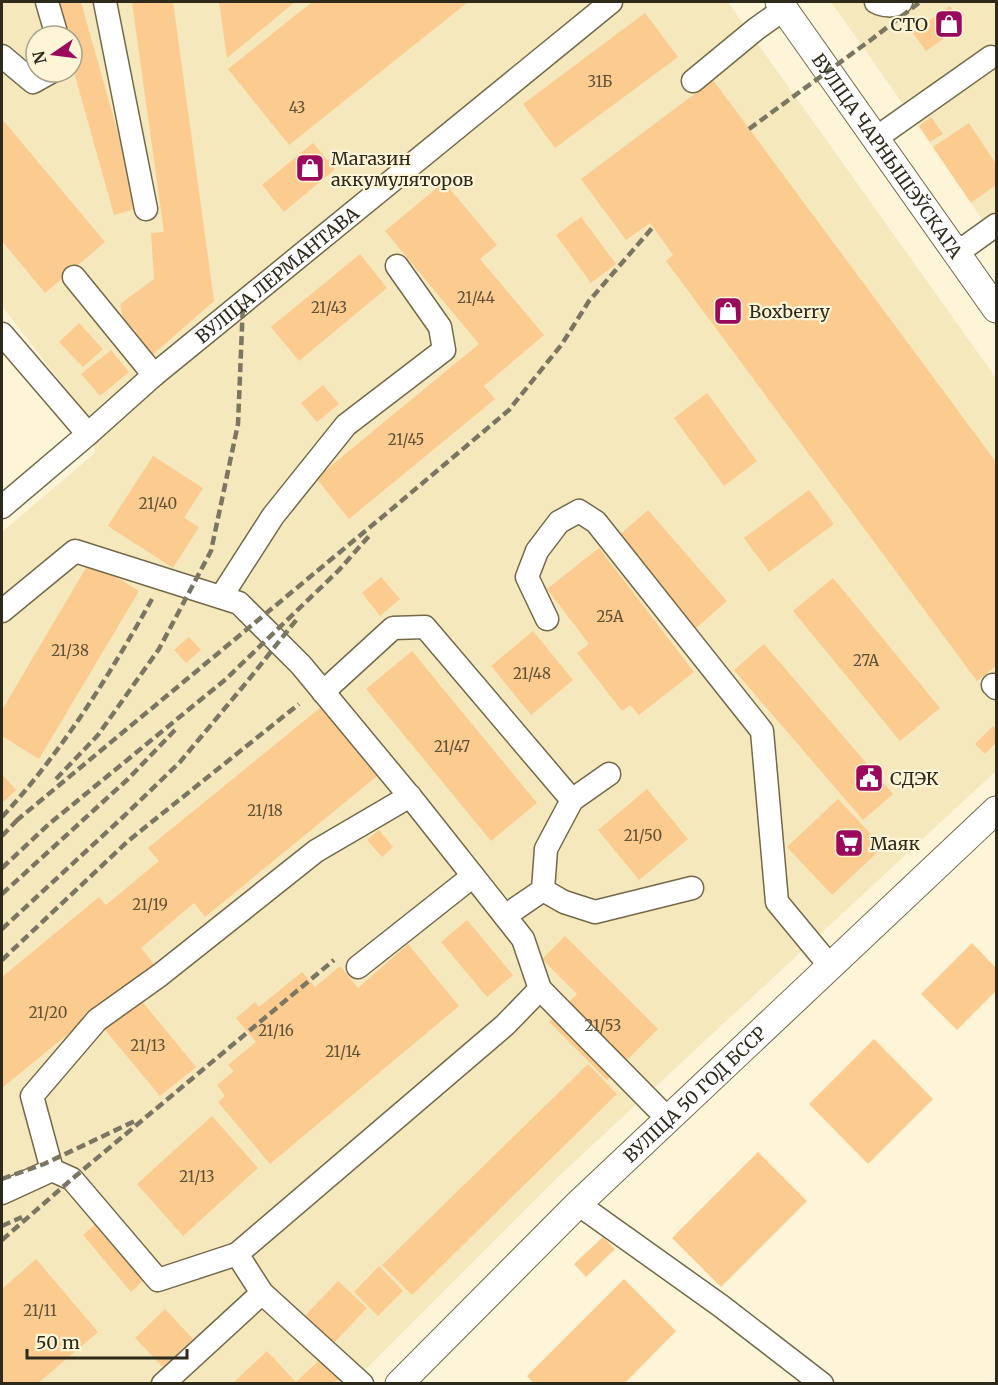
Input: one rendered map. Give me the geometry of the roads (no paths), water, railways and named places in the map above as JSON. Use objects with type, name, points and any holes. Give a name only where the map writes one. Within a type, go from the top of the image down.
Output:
[{"type":"main road","name":"ВУЛІЦА ЧАРНЫШЭЎСКАГА","points":[[781,5],[996,309]]},
{"type":"main road","name":"ВУЛІЦА 50 ГОД БССР","points":[[399,1383],[578,1204],[996,810]]},
{"type":"street","points":[[47,2],[53,24]]},
{"type":"street","points":[[105,2],[147,208]]},
{"type":"street","name":"ВУЛІЦА ЛЕРМАНТАВА","points":[[2,507],[154,375],[611,2]]},
{"type":"street","points":[[876,2],[882,5],[901,2]]},
{"type":"street","points":[[693,81],[756,29],[781,5]]},
{"type":"street","points":[[2,56],[24,74]]},
{"type":"street","points":[[876,138],[991,57]]},
{"type":"street","points":[[957,253],[996,225]]},
{"type":"street","points":[[221,597],[273,516],[346,425],[444,350],[440,327],[398,266]]},
{"type":"street","points":[[74,278],[154,375]]},
{"type":"street","points":[[2,334],[88,434]]},
{"type":"street","points":[[547,619],[526,578],[537,551],[558,522],[579,511],[596,522],[762,731],[777,902],[830,966]]},
{"type":"street","points":[[2,611],[75,550],[238,603],[301,665],[410,796],[523,939],[540,989],[668,1119]]},
{"type":"street","points":[[323,692],[393,628],[425,627],[572,800]]},
{"type":"street","points":[[543,890],[546,849],[572,800],[609,774]]},
{"type":"street","points":[[52,1170],[32,1096],[97,1020],[160,975],[316,851],[410,796]]},
{"type":"street","points":[[358,967],[473,876]]},
{"type":"street","points":[[543,890],[564,902],[595,912],[692,888]]},
{"type":"street","points":[[505,916],[543,890]]},
{"type":"street","points":[[2,1193],[52,1170],[72,1179],[158,1280],[237,1254],[505,1025],[540,989]]},
{"type":"street","points":[[578,1204],[721,1306],[822,1383]]},
{"type":"street","points":[[237,1254],[262,1293],[362,1383]]},
{"type":"street","points":[[164,1383],[262,1293]]},
{"type":"railway","points":[[749,129],[920,2]]},
{"type":"railway","points":[[16,821],[509,410],[562,344],[589,301],[653,227]]},
{"type":"railway","points":[[56,779],[98,735],[159,649],[211,551],[238,424],[243,303]]},
{"type":"railway","points":[[2,868],[49,824],[226,679],[339,570],[369,536]]},
{"type":"railway","points":[[2,817],[64,740],[119,656],[152,599]]},
{"type":"railway","points":[[2,929],[180,762],[297,619]]},
{"type":"railway","points":[[2,960],[128,841],[299,704]]},
{"type":"railway","points":[[2,894],[128,779],[176,729]]},
{"type":"railway","points":[[2,836],[21,816]]},
{"type":"railway","points":[[2,1240],[334,960]]},
{"type":"railway","points":[[2,1179],[44,1164],[135,1121]]},
{"type":"railway","points":[[2,1226],[22,1217]]},
{"type":"place","name":"СТО","points":[[949,24]]},
{"type":"place","name":"Магазин аккумуляторов","points":[[310,168]]},
{"type":"place","name":"Boxberry","points":[[728,311]]},
{"type":"place","name":"СДЭК","points":[[869,778]]},
{"type":"place","name":"Маяк","points":[[849,843]]}]
